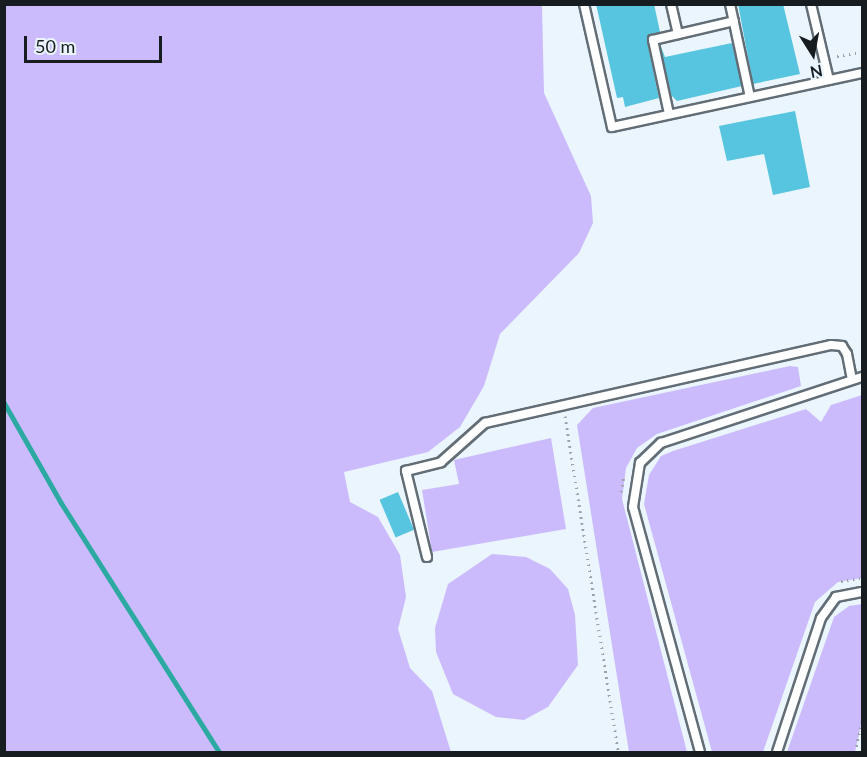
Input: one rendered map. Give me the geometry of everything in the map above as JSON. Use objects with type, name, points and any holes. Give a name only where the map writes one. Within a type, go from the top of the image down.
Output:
[{"type":"lane","points":[[584,4],[612,126],[862,73]]},
{"type":"lane","points":[[671,4],[678,34]]},
{"type":"lane","points":[[730,4],[750,97]]},
{"type":"lane","points":[[811,4],[829,80]]},
{"type":"lane","points":[[669,114],[653,40],[734,21]]},
{"type":"lane","points":[[427,557],[406,471],[441,462],[485,423],[831,345],[842,346],[847,354],[852,380]]},
{"type":"lane","points":[[700,753],[633,507],[640,463],[661,443],[862,377]]},
{"type":"lane","points":[[777,753],[821,618],[836,597],[862,592]]},
{"type":"path","points":[[835,47],[837,57],[862,52]]},
{"type":"path","points":[[563,405],[618,753]]},
{"type":"path","points":[[621,499],[626,468]]},
{"type":"path","points":[[855,753],[862,721]]},
{"type":"shaded area","points":[[4,5],[542,5],[544,93],[591,196],[593,223],[579,253],[500,334],[484,386],[460,427],[428,452],[344,472],[350,502],[378,517],[400,555],[406,597],[398,629],[410,668],[432,691],[451,752],[5,752]]},
{"type":"shaded area","points":[[790,366],[798,367],[801,386],[657,434],[637,448],[626,468],[622,499],[687,752],[629,752],[577,425],[593,408]]},
{"type":"shaded area","points":[[862,395],[862,578],[838,582],[815,602],[763,752],[712,752],[644,504],[649,475],[661,456],[673,451],[806,409],[821,422],[831,405]]},
{"type":"shaded area","points":[[551,438],[566,529],[432,552],[422,490],[459,484],[454,460]]},
{"type":"shaded area","points":[[492,554],[526,557],[550,569],[568,589],[575,615],[578,665],[548,707],[524,720],[496,717],[453,694],[436,652],[435,628],[448,584]]},
{"type":"shaded area","points":[[862,604],[862,721],[855,752],[787,752],[834,617],[849,606]]},
{"type":"building","points":[[596,4],[654,4],[660,32],[647,41],[659,98],[625,107],[623,97],[617,98]]},
{"type":"building","points":[[738,4],[783,4],[800,74],[753,84]]},
{"type":"building","points":[[732,43],[742,86],[677,101],[671,95],[660,44],[665,57]]},
{"type":"building","points":[[795,111],[810,187],[773,195],[764,154],[727,161],[719,126]]},
{"type":"building","points":[[398,492],[414,530],[396,538],[380,500]]},
{"type":"waterway","points":[[4,403],[61,503],[219,752]]}]
